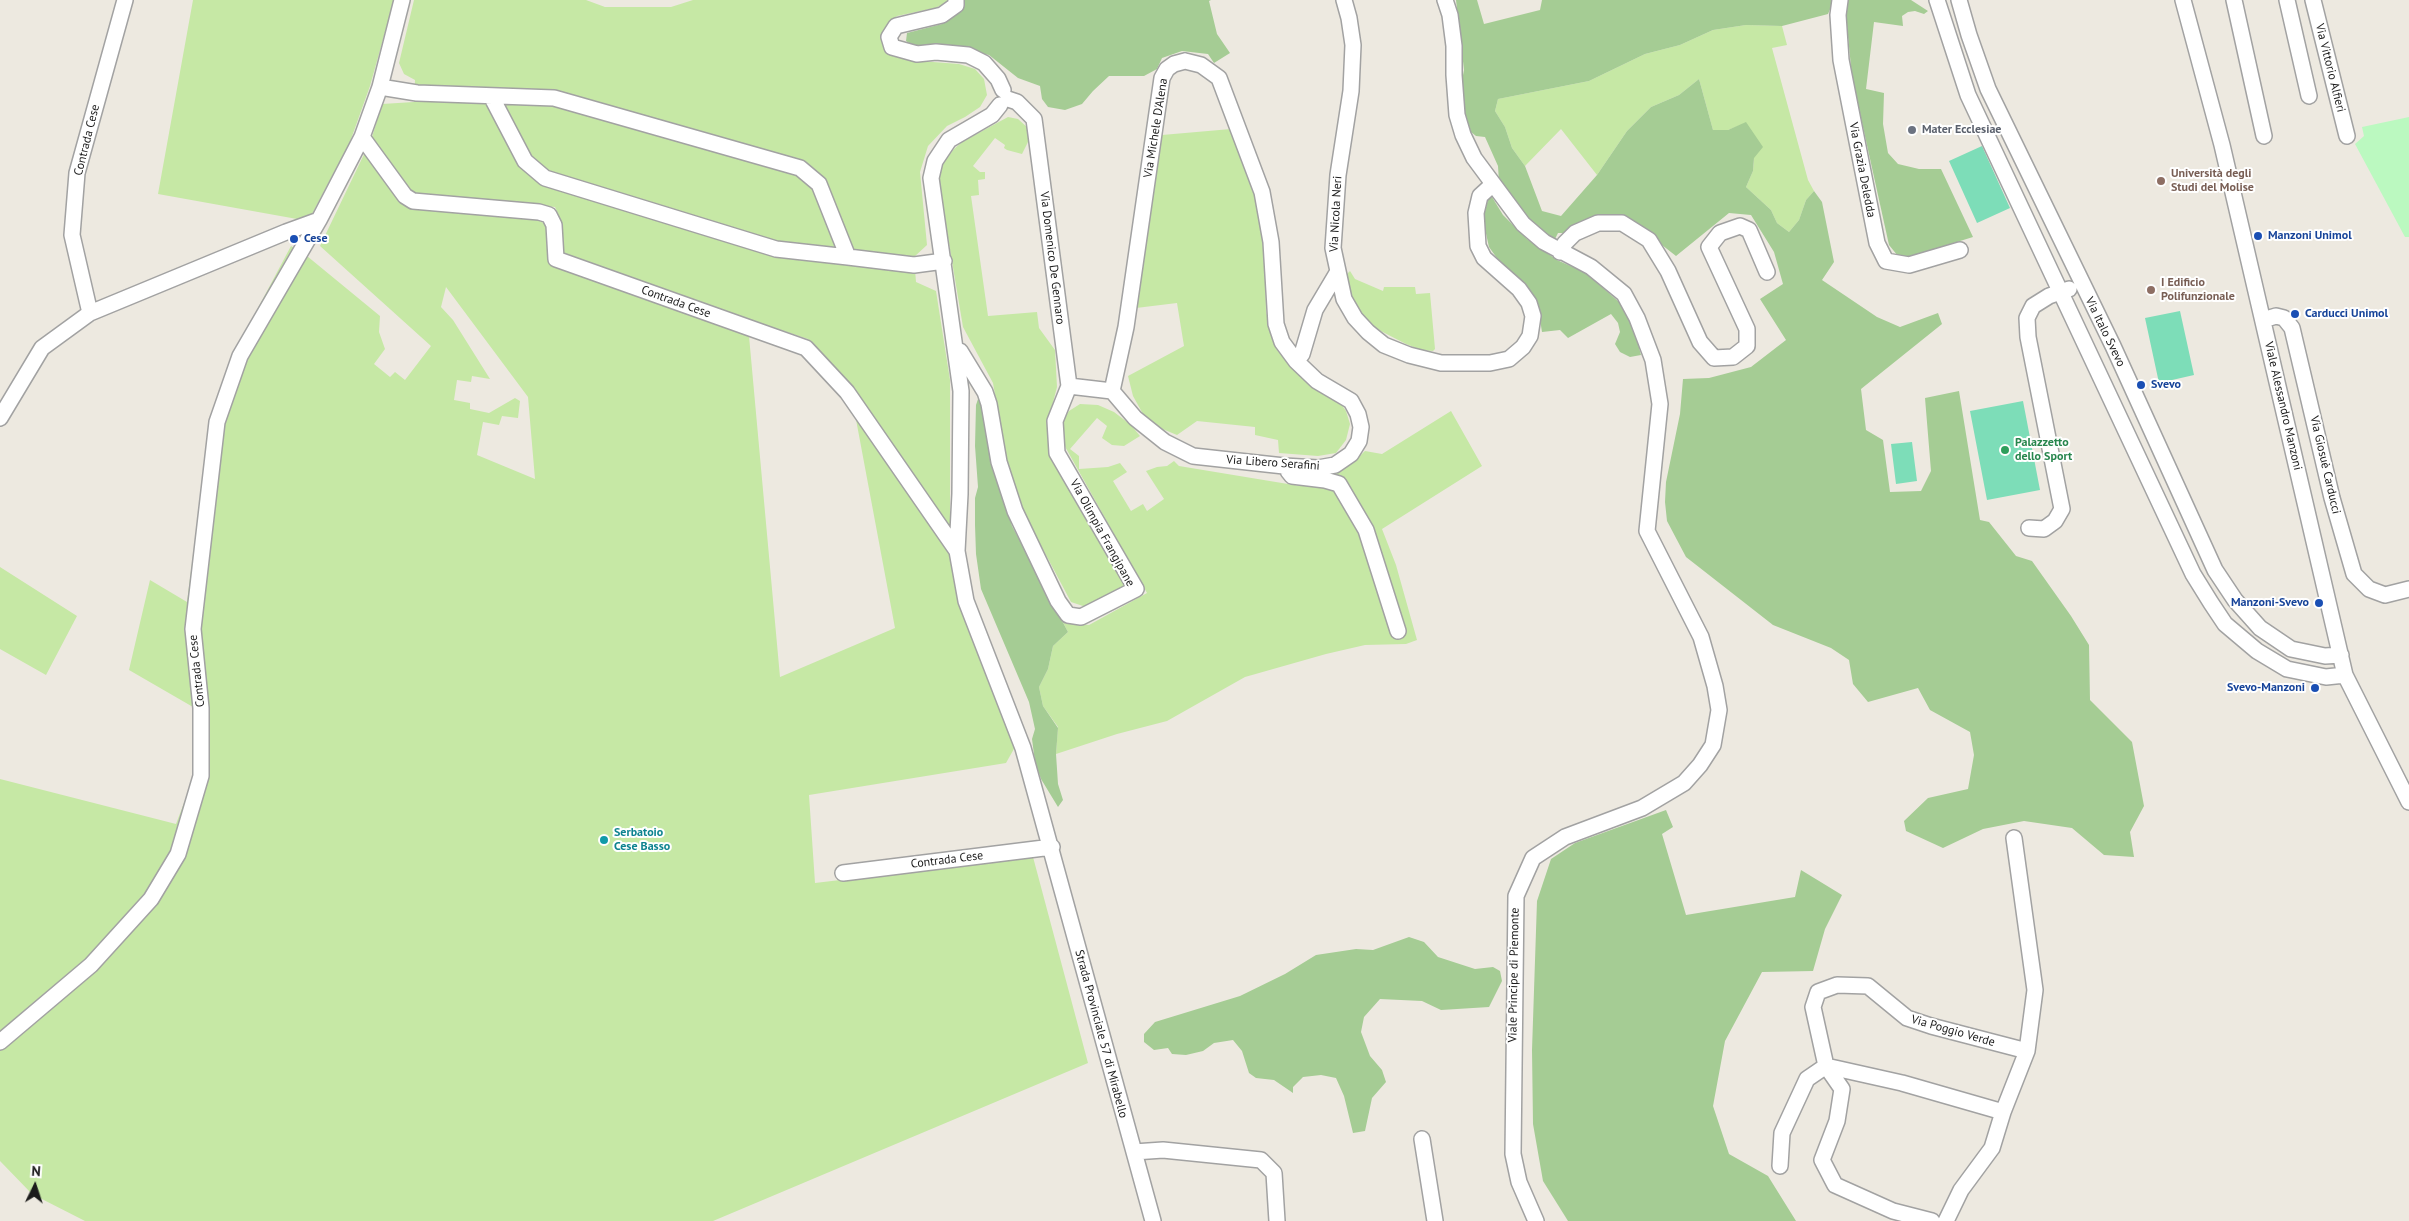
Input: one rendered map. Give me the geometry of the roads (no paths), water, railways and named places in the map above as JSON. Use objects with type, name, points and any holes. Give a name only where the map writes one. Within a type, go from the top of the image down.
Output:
[{"type":"street","name":"Contrada Cese","points":[[90,313],[72,236],[77,173],[126,0]]},
{"type":"street","name":"Contrada Cese","points":[[0,1042],[91,965],[151,899],[178,854],[201,776],[201,708],[193,629],[217,422],[240,356],[320,220],[362,137],[380,87],[402,0]]},
{"type":"street","points":[[956,0],[956,5],[942,15],[896,26],[889,38],[892,47],[917,54],[936,52],[968,55],[984,63],[998,79],[1004,98],[992,115],[948,140],[935,161],[931,178],[962,391],[957,551]]},
{"type":"street","name":"Via Nicola Neri","points":[[1344,0],[1353,45],[1351,90],[1338,175],[1333,248],[1344,299],[1355,318],[1384,345],[1409,355],[1441,363],[1490,363],[1509,359],[1523,347],[1530,336],[1533,316],[1529,303],[1519,289],[1484,258],[1478,246],[1476,213],[1480,196],[1492,185]]},
{"type":"street","name":"Viale Principe di Piemonte","points":[[1445,0],[1450,14],[1454,46],[1457,115],[1463,135],[1474,158],[1492,185],[1523,224],[1560,252],[1591,267],[1624,294],[1637,318],[1653,360],[1660,404],[1647,531],[1701,637],[1715,686],[1719,710],[1713,745],[1700,765],[1684,783],[1642,808],[1565,837],[1533,858],[1516,896],[1513,1154],[1519,1182],[1536,1221]]},
{"type":"street","name":"Via Grazia Deledda","points":[[1840,0],[1838,15],[1841,60],[1877,243],[1886,261],[1908,265],[1960,250]]},
{"type":"street","name":"Via Italo Svevo","points":[[1937,0],[1968,95],[2193,574],[2211,604],[2225,624],[2257,652],[2287,669],[2326,677],[2345,675]]},
{"type":"street","name":"Via Italo Svevo","points":[[1959,0],[1988,89],[2146,418],[2215,570],[2229,591],[2260,628],[2291,648],[2325,656],[2341,655]]},
{"type":"street","name":"Viale Alessandro Manzoni","points":[[2183,0],[2189,16],[2222,145],[2345,675],[2409,802]]},
{"type":"street","points":[[2234,0],[2264,136]]},
{"type":"street","points":[[2286,0],[2309,96]]},
{"type":"street","name":"Via Vittorio Alfieri","points":[[2313,0],[2347,136]]},
{"type":"street","points":[[1950,41],[1969,35]]},
{"type":"street","name":"Via Michele D'Alena","points":[[1112,391],[1126,327],[1162,78],[1167,69],[1174,64],[1186,61],[1201,65],[1213,72],[1219,78],[1226,93],[1262,192],[1271,242],[1276,324],[1282,342],[1296,361]]},
{"type":"street","points":[[380,87],[417,93],[554,98],[800,168],[819,184],[848,257]]},
{"type":"street","points":[[491,96],[525,161],[545,178],[776,249],[914,265],[944,261]]},
{"type":"street","name":"Via Domenico De Gennaro","points":[[1004,98],[1017,102],[1034,119],[1069,386]]},
{"type":"street","name":"Contrada Cese","points":[[362,137],[406,196],[413,201],[540,212],[549,215],[554,225],[556,259],[806,348],[847,392],[957,551]]},
{"type":"street","points":[[2022,208],[2040,198]]},
{"type":"street","points":[[0,418],[42,348],[90,313],[286,232],[320,220]]},
{"type":"street","points":[[1560,252],[1565,243],[1575,233],[1598,223],[1622,223],[1649,240],[1668,271],[1700,342],[1714,358],[1733,357],[1747,346],[1747,329],[1709,247],[1720,233],[1740,226],[1749,230],[1767,272]]},
{"type":"street","points":[[1296,361],[1302,354],[1315,310],[1337,273]]},
{"type":"street","points":[[2029,528],[2044,529],[2055,521],[2062,510],[2028,337],[2027,318],[2033,306],[2050,296],[2082,284]]},
{"type":"street","name":"Via Giosuè Carducci","points":[[2263,320],[2276,316],[2284,318],[2295,338],[2332,498],[2347,557],[2354,574],[2368,589],[2386,595],[2409,589]]},
{"type":"street","name":"Via Olimpia Frangipane","points":[[956,346],[985,392],[989,404],[999,462],[1015,511],[1058,601],[1068,614],[1081,617],[1136,589],[1057,453],[1055,421],[1069,386]]},
{"type":"street","name":"Via Libero Serafini","points":[[1112,391],[1135,418],[1165,442],[1193,456],[1284,466],[1318,468],[1336,465],[1351,454],[1359,441],[1361,427],[1358,414],[1351,402],[1317,381],[1296,361]]},
{"type":"street","points":[[1069,386],[1112,391]]},
{"type":"street","points":[[2124,426],[2146,418]]},
{"type":"street","points":[[1284,466],[1292,476],[1325,480],[1339,484],[1366,530],[1398,631]]},
{"type":"street","name":"Strada Provinciale 57 di Mirabello","points":[[957,551],[966,602],[1023,748],[1052,847],[1153,1221]]},
{"type":"street","points":[[2211,604],[2229,591]]},
{"type":"street","points":[[1946,1221],[1961,1190],[1992,1148],[2003,1112],[2027,1051],[2035,990],[2014,838]]},
{"type":"street","name":"Contrada Cese","points":[[843,873],[1052,847]]},
{"type":"street","name":"Via Poggio Verde","points":[[1932,1221],[1893,1211],[1835,1185],[1822,1160],[1837,1121],[1842,1088],[1826,1066],[1813,1007],[1818,992],[1837,985],[1868,986],[1907,1018],[2027,1051]]},
{"type":"street","points":[[1780,1166],[1782,1133],[1807,1079],[1826,1066],[1902,1083],[2003,1112]]},
{"type":"street","points":[[1422,1139],[1435,1221]]},
{"type":"street","points":[[1134,1152],[1163,1150],[1261,1160],[1274,1173],[1278,1221]]},
{"type":"place","name":"Mater Ecclesiae","points":[[1912,130]]},
{"type":"place","name":"Università degli Studi del Molise","points":[[2161,181]]},
{"type":"place","name":"Manzoni Unimol","points":[[2258,236]]},
{"type":"place","name":"Cese","points":[[294,239]]},
{"type":"place","name":"I Edificio Polifunzionale","points":[[2151,290]]},
{"type":"place","name":"Carducci Unimol","points":[[2295,314]]},
{"type":"place","name":"Svevo","points":[[2141,385]]},
{"type":"place","name":"Palazzetto dello Sport","points":[[2005,450]]},
{"type":"place","name":"Manzoni-Svevo","points":[[2319,603]]},
{"type":"place","name":"Svevo-Manzoni","points":[[2315,688]]},
{"type":"place","name":"Serbatoio Cese Basso","points":[[604,840]]}]
